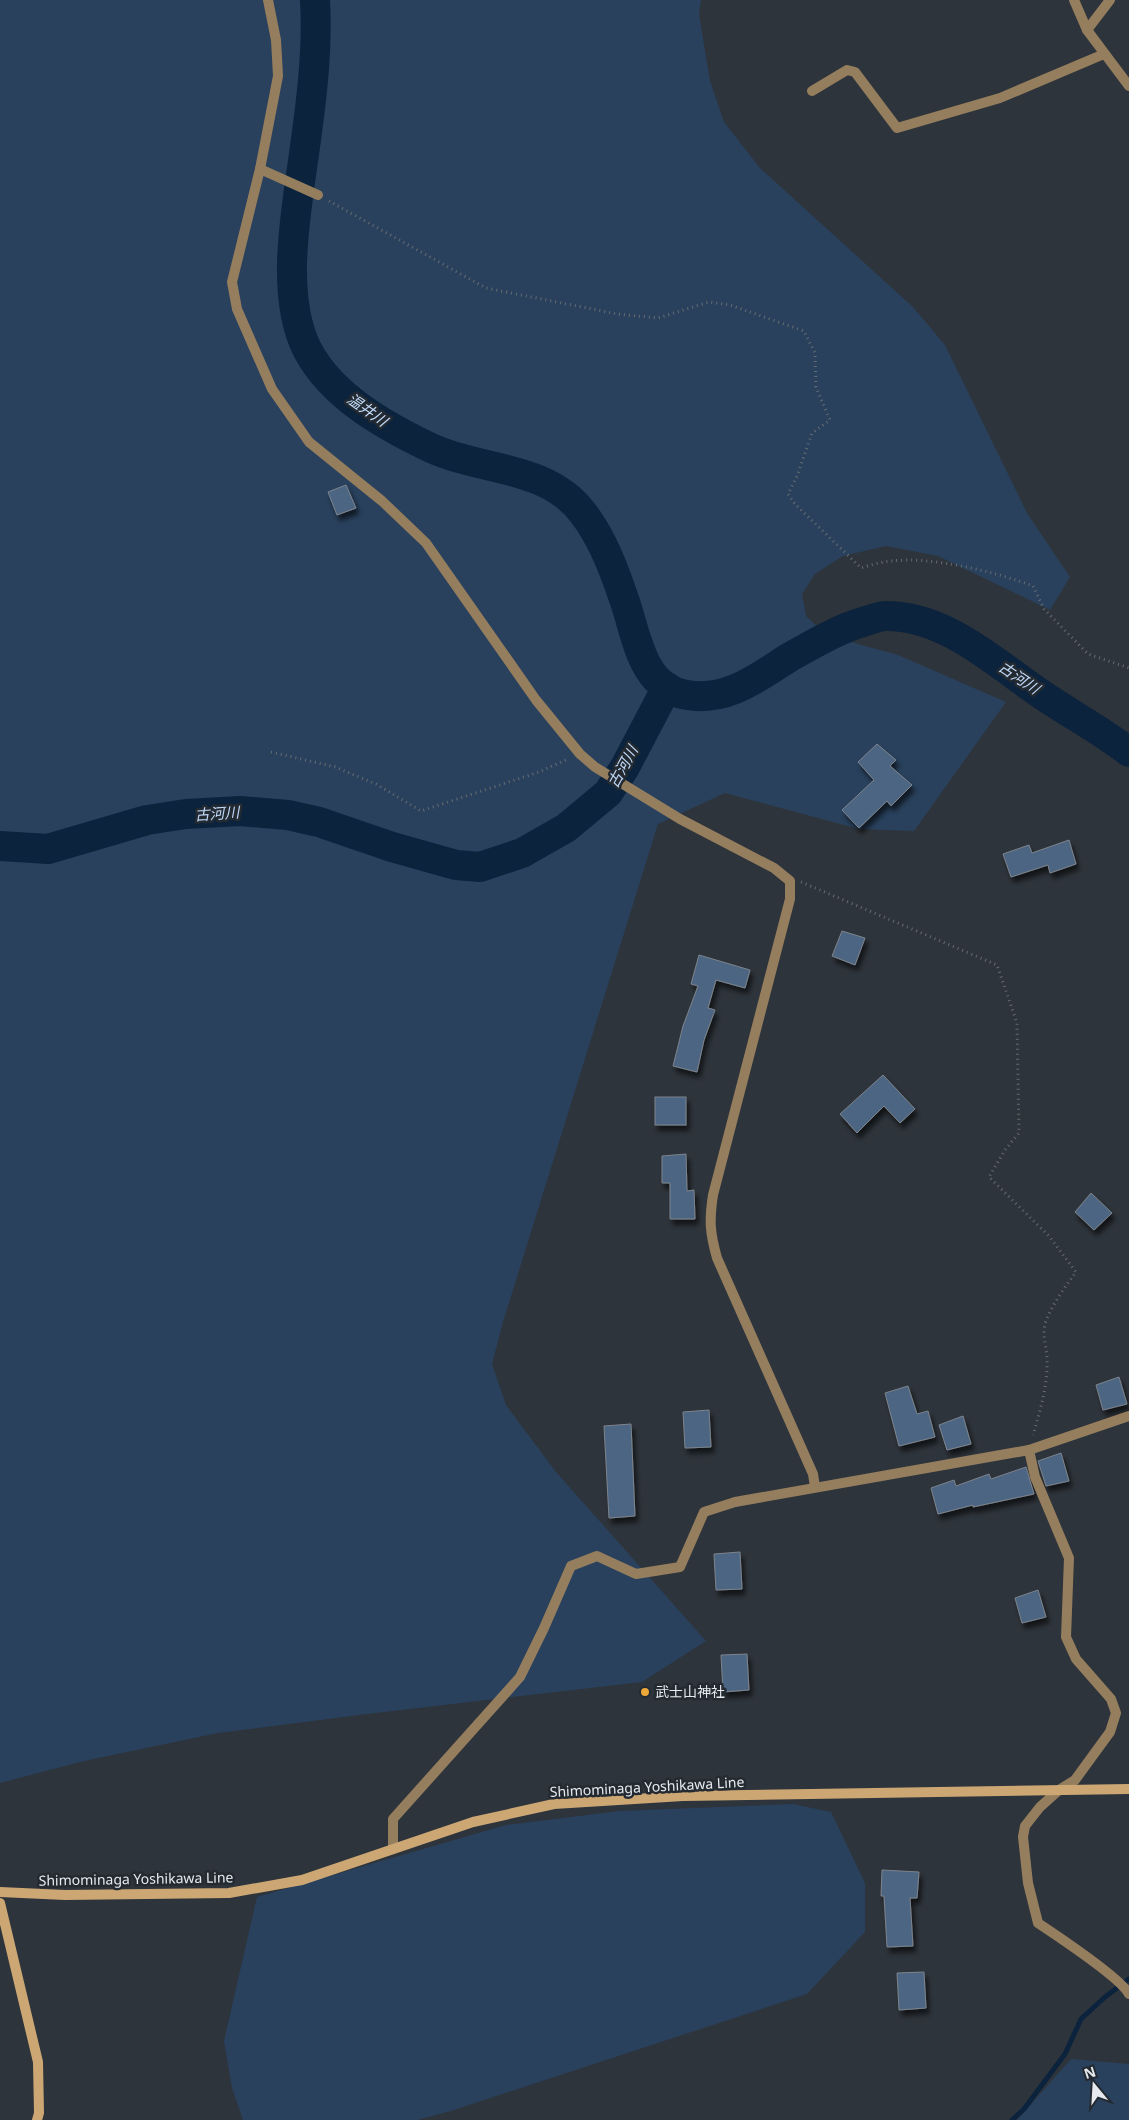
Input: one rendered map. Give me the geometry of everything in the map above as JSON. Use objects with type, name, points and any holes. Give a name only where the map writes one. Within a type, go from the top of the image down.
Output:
[{"type":"main road","name":"Shimominaga Yoshikawa Line","points":[[0,1892],[65,1895],[229,1893],[302,1880],[473,1822],[554,1804],[683,1796],[1129,1789]]},
{"type":"main road","points":[[0,1904],[38,2062],[38,2120]]},
{"type":"street","points":[[268,0],[276,40],[278,76],[262,170],[232,282],[237,309],[272,389],[309,442],[382,502],[426,544],[536,700],[580,754],[595,767],[680,819],[774,868],[790,881],[790,899],[713,1195],[709,1220],[711,1237],[718,1258],[813,1474],[815,1488]]},
{"type":"street","points":[[1074,0],[1086,30],[1129,86]]},
{"type":"street","points":[[1086,30],[1110,0]]},
{"type":"street","points":[[812,91],[847,70],[855,72],[897,128],[1000,98],[1104,54]]},
{"type":"street","points":[[262,170],[318,195]]},
{"type":"street","points":[[393,1849],[393,1819],[520,1677],[571,1566],[597,1556],[636,1574],[680,1567],[704,1512],[736,1502],[1029,1450],[1129,1416]]},
{"type":"street","points":[[1029,1450],[1034,1477],[1069,1558],[1066,1637],[1076,1659],[1111,1699],[1116,1713],[1110,1732],[1075,1780],[1059,1790],[1040,1807],[1025,1826],[1023,1837],[1028,1883],[1038,1923],[1066,1941],[1117,1981],[1128,1992]]},
{"type":"path","points":[[318,195],[486,288],[616,314],[658,318],[709,302],[730,305],[804,331],[815,354],[816,387],[830,420],[812,433],[797,476],[788,494],[795,504],[861,568],[892,561],[920,560],[999,574],[1033,586],[1044,609],[1088,654],[1129,668]]},
{"type":"path","points":[[271,752],[335,767],[376,784],[421,811],[539,772],[580,754]]},
{"type":"path","points":[[790,881],[803,882],[998,965],[1017,1023],[1018,1133],[989,1177],[1049,1236],[1076,1272],[1054,1303],[1046,1322],[1043,1340],[1048,1359],[1043,1398],[1029,1450]]},
{"type":"shaded area","points":[[0,0],[701,0],[699,14],[710,81],[724,122],[760,168],[913,307],[945,345],[1027,513],[1070,577],[1050,610],[938,556],[886,546],[843,556],[815,574],[802,594],[806,616],[826,635],[898,655],[1006,702],[914,831],[859,829],[725,793],[658,824],[503,1322],[492,1364],[506,1405],[556,1472],[706,1641],[642,1682],[218,1733],[84,1761],[0,1783]]},
{"type":"shaded area","points":[[793,1804],[831,1812],[865,1883],[865,1932],[807,1994],[451,2111],[417,2120],[243,2120],[232,2088],[224,2041],[257,1897],[506,1825],[620,1811]]},
{"type":"shaded area","points":[[1071,2059],[1129,2064],[1129,2120],[1017,2120]]},
{"type":"building","points":[[346,485],[356,508],[337,515],[328,492]]},
{"type":"building","points":[[877,744],[896,760],[890,766],[912,785],[891,806],[887,801],[859,828],[842,810],[874,780],[858,762]]},
{"type":"building","points":[[1069,840],[1076,864],[1050,873],[1048,865],[1011,877],[1003,854],[1029,845],[1032,853]]},
{"type":"building","points":[[842,931],[865,938],[855,965],[832,956]]},
{"type":"building","points":[[699,955],[750,970],[745,988],[716,980],[708,1008],[715,1010],[704,1040],[697,1072],[673,1066],[683,1026],[698,986],[691,984]]},
{"type":"building","points":[[883,1075],[915,1109],[900,1123],[884,1106],[857,1133],[840,1114]]},
{"type":"building","points":[[655,1097],[686,1097],[686,1125],[655,1125]]},
{"type":"building","points":[[686,1154],[687,1191],[694,1190],[695,1219],[670,1219],[670,1183],[662,1183],[662,1156]]},
{"type":"building","points":[[1091,1193],[1112,1213],[1094,1230],[1075,1212]]},
{"type":"building","points":[[1119,1377],[1127,1404],[1103,1410],[1096,1385]]},
{"type":"building","points":[[908,1386],[917,1414],[928,1411],[935,1437],[899,1446],[885,1393]]},
{"type":"building","points":[[709,1410],[711,1447],[685,1448],[683,1412]]},
{"type":"building","points":[[963,1416],[971,1444],[947,1450],[939,1425]]},
{"type":"building","points":[[631,1424],[635,1516],[609,1518],[604,1426]]},
{"type":"building","points":[[1061,1453],[1069,1481],[1046,1486],[1038,1461]]},
{"type":"building","points":[[1026,1467],[1034,1494],[973,1507],[973,1505],[938,1514],[931,1488],[954,1480],[956,1486],[989,1474],[991,1479]]},
{"type":"building","points":[[740,1552],[742,1589],[716,1590],[714,1554]]},
{"type":"building","points":[[1038,1590],[1046,1617],[1022,1623],[1015,1598]]},
{"type":"building","points":[[747,1654],[749,1690],[723,1692],[721,1655]]},
{"type":"building","points":[[882,1870],[919,1872],[917,1898],[910,1898],[913,1946],[887,1947],[884,1896],[881,1896]]},
{"type":"building","points":[[924,1972],[926,2008],[899,2010],[897,1973]]},
{"type":"waterway","name":"温井川","points":[[315,0],[316,39],[313,77],[294,227],[292,279],[294,304],[299,327],[307,349],[317,366],[345,395],[378,419],[431,448],[532,477],[568,497],[590,523],[608,556],[638,645],[651,672],[660,682],[672,690],[687,695],[716,695],[754,680],[790,657],[846,628],[881,616],[908,618],[949,632],[968,643],[1129,752]]},
{"type":"waterway","name":"古河川","points":[[0,846],[48,849],[147,820],[186,814],[240,811],[288,815],[319,822],[392,847],[456,865],[480,867],[522,853],[566,828],[608,793],[625,767],[667,687]]},
{"type":"waterway","points":[[1012,2120],[1024,2109],[1065,2054],[1081,2019],[1105,1997],[1129,1979]]},
{"type":"place","name":"武士山神社","points":[[645,1692]]}]
